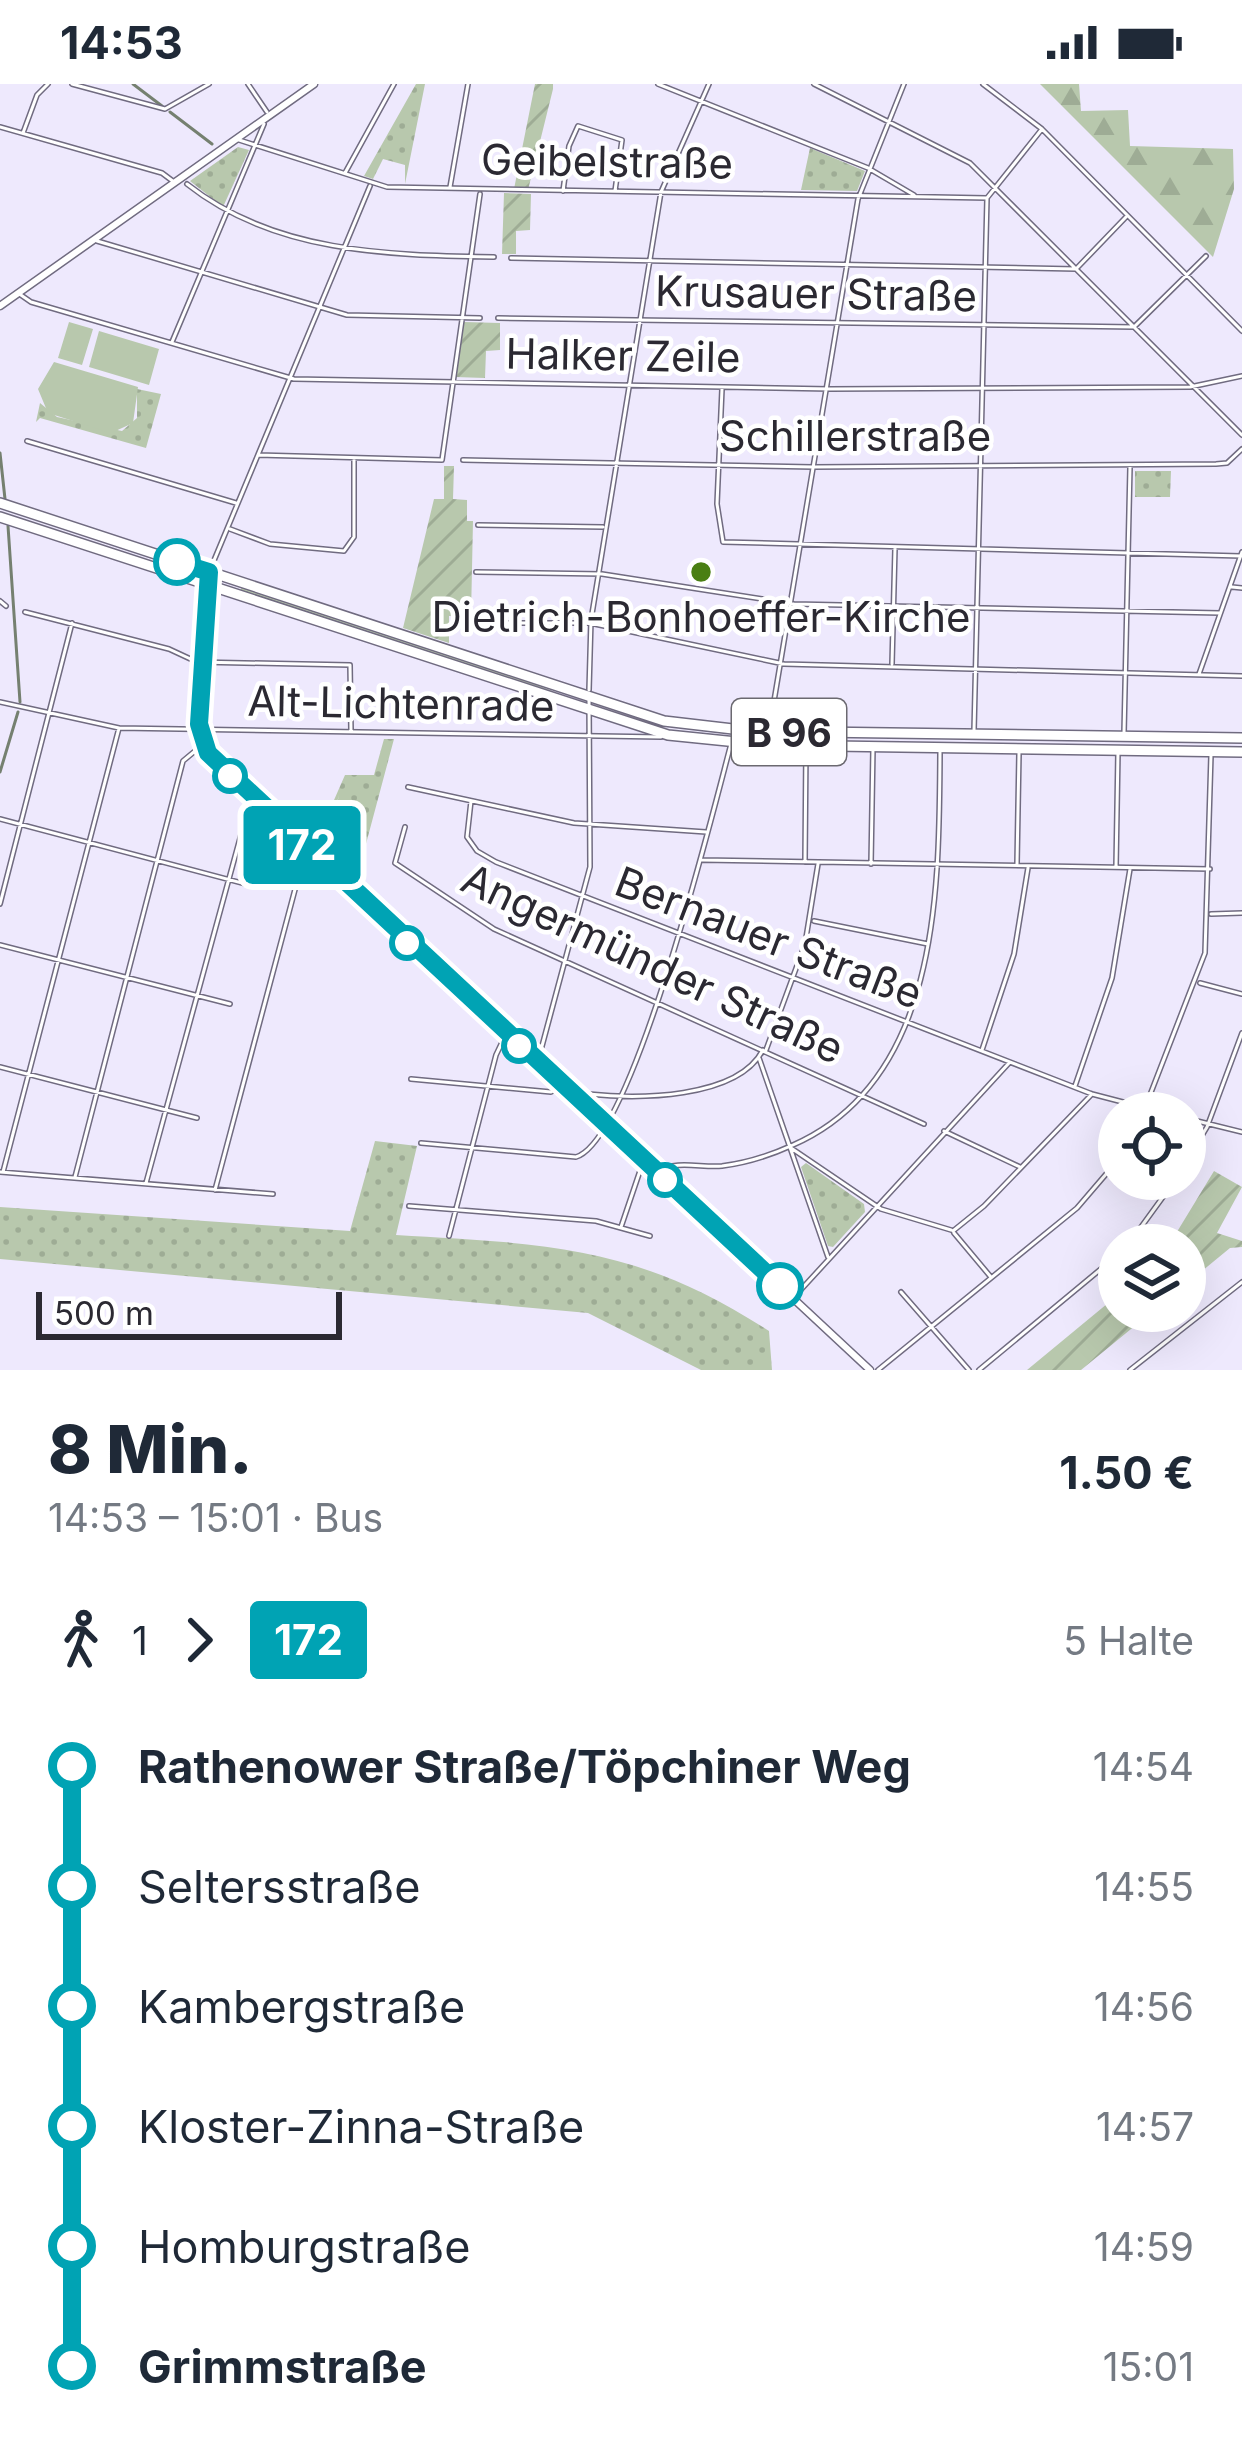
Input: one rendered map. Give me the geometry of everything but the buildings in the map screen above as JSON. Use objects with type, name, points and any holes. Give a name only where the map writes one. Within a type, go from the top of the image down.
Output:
[{"type":"main road","name":"B 96","points":[[0,503],[664,721],[769,732],[1242,738]]},
{"type":"main road","name":"B 96","points":[[0,517],[588,713],[668,735],[767,745],[1242,752]]},
{"type":"main road","points":[[116,556],[140,549]]},
{"type":"main road","points":[[237,596],[242,581]]},
{"type":"main road","points":[[556,702],[560,689]]},
{"type":"street","points":[[23,133],[37,95],[48,84]]},
{"type":"street","points":[[72,84],[165,109],[209,84]]},
{"type":"street","points":[[248,84],[266,117]]},
{"type":"street","points":[[0,306],[314,84]]},
{"type":"street","points":[[345,175],[394,84]]},
{"type":"street","points":[[449,188],[468,84]]},
{"type":"street","points":[[658,84],[871,169],[914,196]]},
{"type":"street","points":[[536,1062],[568,962],[591,862],[587,825],[590,622],[662,192],[709,84]]},
{"type":"street","points":[[814,84],[961,157],[1242,435]]},
{"type":"street","points":[[767,745],[859,196],[904,84]]},
{"type":"street","points":[[982,84],[1042,129],[1242,331]]},
{"type":"street","points":[[172,344],[266,117]]},
{"type":"street","points":[[563,191],[578,126],[622,140],[615,192]]},
{"type":"street","points":[[0,127],[162,173],[174,182]]},
{"type":"street","points":[[974,748],[987,198],[1042,129]]},
{"type":"street","name":"Geibelstraße","points":[[235,139],[371,182],[480,192],[987,198]]},
{"type":"street","points":[[371,182],[209,572],[199,730],[202,746],[250,798],[874,1370],[1085,1200],[1098,1184]]},
{"type":"street","points":[[187,184],[226,214],[366,255],[494,257]]},
{"type":"street","points":[[257,455],[442,460],[480,192]]},
{"type":"street","points":[[511,258],[1076,269],[1126,217]]},
{"type":"street","points":[[94,238],[99,244],[349,315],[480,318]]},
{"type":"street","points":[[1134,327],[1207,256]]},
{"type":"street","name":"Halker Zeile","points":[[17,292],[31,302],[290,378],[826,389],[1195,387],[1242,376]]},
{"type":"street","name":"Krusauer Straße","points":[[498,318],[1134,327]]},
{"type":"street","points":[[722,387],[720,541],[1241,554],[1199,674]]},
{"type":"street","points":[[27,441],[237,503]]},
{"type":"street","name":"Schillerstraße","points":[[463,460],[813,467],[1222,464],[1242,449]]},
{"type":"street","points":[[227,528],[270,544],[344,551],[354,537],[354,458]]},
{"type":"street","points":[[1124,736],[1130,465]]},
{"type":"street","points":[[478,525],[605,527]]},
{"type":"street","points":[[892,666],[895,546]]},
{"type":"street","points":[[476,572],[597,574],[790,604],[1220,613]]},
{"type":"street","points":[[1230,586],[1242,588]]},
{"type":"street","points":[[0,601],[6,606]]},
{"type":"street","points":[[25,612],[202,663],[350,664],[351,732]]},
{"type":"street","points":[[0,904],[72,622]]},
{"type":"street","points":[[455,622],[590,622],[780,664],[1242,676]]},
{"type":"street","name":"Alt-Lichtenrade","points":[[0,701],[48,716],[119,728],[668,735]]},
{"type":"street","points":[[119,728],[1,1172],[272,1194]]},
{"type":"street","points":[[657,1173],[669,1166],[732,1164],[790,1147],[830,1123],[860,1094],[909,1023],[930,945],[942,734]]},
{"type":"street","points":[[421,1143],[579,1156],[608,1128],[680,936],[732,743]]},
{"type":"street","points":[[805,863],[806,745]]},
{"type":"street","points":[[75,1178],[183,761],[202,746]]},
{"type":"street","points":[[871,864],[873,747]]},
{"type":"street","points":[[1017,866],[1018,748]]},
{"type":"street","points":[[1116,867],[1118,750]]},
{"type":"street","points":[[1152,1092],[1198,982],[1209,914],[1211,752]]},
{"type":"street","points":[[408,787],[587,825],[708,833]]},
{"type":"street","points":[[146,1183],[250,798]]},
{"type":"street","name":"Bernauer Straße","points":[[471,801],[465,831],[477,851],[680,936],[1098,1096]]},
{"type":"street","points":[[0,819],[256,886]]},
{"type":"street","name":"Angermünder Straße","points":[[404,826],[395,863],[464,914],[924,1124]]},
{"type":"street","points":[[215,1190],[301,867],[312,854]]},
{"type":"street","points":[[700,860],[1210,869]]},
{"type":"street","points":[[588,1094],[620,1097],[692,1090],[743,1070],[759,1058],[794,979],[811,920],[818,862]]},
{"type":"street","points":[[981,1051],[1018,938],[1028,866]]},
{"type":"street","points":[[1075,1087],[1112,978],[1130,868]]},
{"type":"street","points":[[1209,914],[1242,913]]},
{"type":"street","points":[[811,920],[930,945]]},
{"type":"street","points":[[0,945],[230,1004]]},
{"type":"street","points":[[1198,982],[1242,994]]},
{"type":"street","points":[[1206,1127],[1242,1033]]},
{"type":"street","points":[[449,1236],[506,1034]]},
{"type":"street","points":[[759,1058],[830,1258]]},
{"type":"street","points":[[793,1298],[1010,1062]]},
{"type":"street","points":[[0,1067],[196,1118]]},
{"type":"street","points":[[411,1079],[551,1092],[562,1085]]},
{"type":"street","points":[[953,1231],[1092,1094]]},
{"type":"street","points":[[1208,1124],[1242,1132]]},
{"type":"street","points":[[944,1131],[1022,1168]]},
{"type":"street","points":[[790,1147],[876,1206],[953,1231],[991,1277]]},
{"type":"street","points":[[621,1228],[644,1161]]},
{"type":"street","points":[[410,1206],[621,1228],[650,1236]]},
{"type":"street","points":[[979,1370],[1098,1271]]},
{"type":"street","points":[[1130,1370],[1242,1282]]},
{"type":"street","points":[[901,1292],[969,1370]]},
{"type":"green space","points":[[416,84],[425,84],[405,184],[405,165],[383,159],[373,179],[364,176]]},
{"type":"green space","points":[[535,84],[553,84],[553,89],[528,190],[514,189]]},
{"type":"green space","points":[[1040,84],[1079,84],[1081,111],[1128,110],[1130,146],[1233,149],[1234,189],[1213,257]]},
{"type":"green space","points":[[238,147],[249,150],[223,207],[190,181]]},
{"type":"green space","points":[[810,148],[865,171],[857,191],[801,190]]},
{"type":"green space","points":[[504,193],[531,194],[530,230],[516,231],[516,254],[502,254]]},
{"type":"green space","points":[[69,322],[93,329],[82,365],[58,358]]},
{"type":"green space","points":[[464,322],[500,323],[500,350],[486,351],[485,378],[455,377]]},
{"type":"green space","points":[[99,331],[159,349],[149,385],[89,367]]},
{"type":"green space","points":[[54,362],[138,387],[133,423],[111,433],[48,413],[38,389]]},
{"type":"green space","points":[[137,389],[161,394],[146,448],[40,418],[36,422],[40,403],[57,417],[122,431],[137,418]]},
{"type":"green space","points":[[444,466],[454,466],[453,499],[467,500],[467,521],[473,521],[471,616],[449,616],[449,643],[403,628],[434,499],[444,499]]},
{"type":"green space","points":[[1135,471],[1171,471],[1170,497],[1135,497]]},
{"type":"green space","points":[[242,586],[482,662],[557,693],[555,697],[240,592]]},
{"type":"green space","points":[[384,739],[394,739],[355,885],[348,878],[361,827],[337,804],[339,795],[327,839],[320,832],[345,775],[374,775]]},
{"type":"green space","points":[[375,1141],[417,1146],[396,1235],[546,1247],[633,1265],[676,1281],[769,1331],[772,1370],[701,1370],[588,1313],[0,1259],[0,1207],[350,1231]]},
{"type":"green space","points":[[806,1163],[864,1204],[865,1212],[833,1247],[828,1246],[801,1167]]},
{"type":"green space","points":[[1214,1171],[1242,1187],[1217,1233],[1242,1241],[1242,1247],[1230,1248],[1206,1268],[1206,1224],[1182,1224],[1196,1200],[1206,1200],[1206,1184]]},
{"type":"green space","points":[[1098,1311],[1098,1332],[1127,1332],[1081,1370],[1027,1370]]},
{"type":"waterway","points":[[133,84],[162,106]]},
{"type":"waterway","points":[[170,112],[212,144]]},
{"type":"waterway","points":[[0,453],[5,499]]},
{"type":"waterway","points":[[8,526],[20,702]]},
{"type":"waterway","points":[[0,772],[18,712]]},
{"type":"bus line","name":"172","points":[[177,562],[209,572],[199,724],[202,746],[250,798],[780,1286]]},
{"type":"place","name":"Dietrich-Bonhoeffer-Kirche","points":[[701,572]]}]
